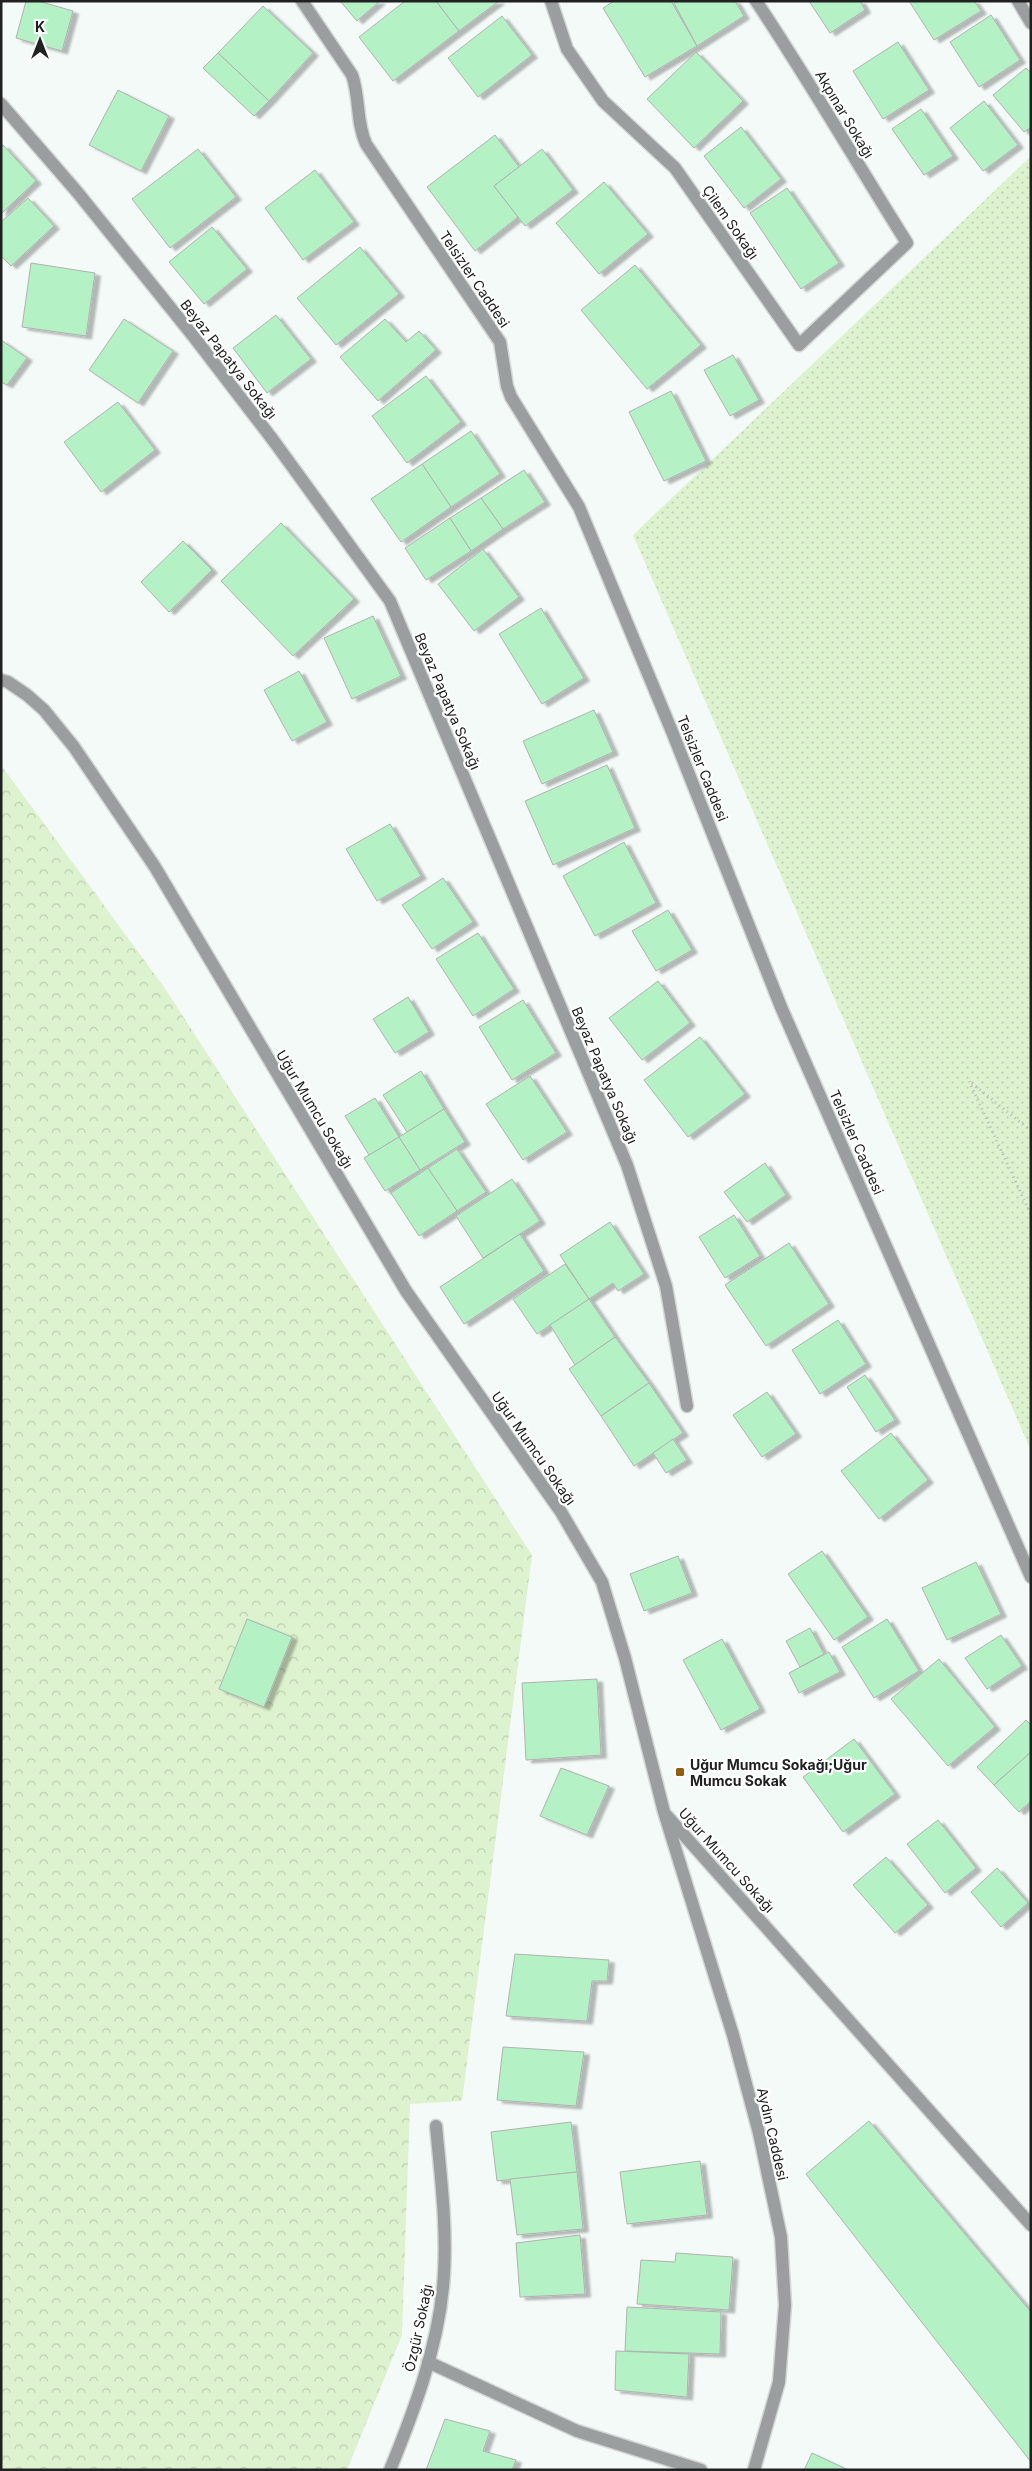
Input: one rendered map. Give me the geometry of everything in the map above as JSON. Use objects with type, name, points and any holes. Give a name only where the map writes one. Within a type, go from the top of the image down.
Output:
[{"type":"street","name":"Telsizler Caddesi","points":[[302,1],[352,75],[356,86],[361,133],[366,144],[500,342],[507,386],[512,397],[579,507],[673,734],[781,1007],[1031,1578]]},
{"type":"street","name":"Çilem Sokağı","points":[[551,1],[567,49],[603,101],[675,168],[799,345],[907,243]]},
{"type":"street","name":"Akpınar Sokağı","points":[[756,1],[801,69],[907,243]]},
{"type":"street","points":[[1018,1],[1031,24]]},
{"type":"street","name":"Beyaz Papatya Sokağı","points":[[1,104],[78,193],[194,337],[273,440],[390,601],[626,1165],[666,1286],[687,1406]]},
{"type":"street","name":"Uğur Mumcu Sokağı","points":[[1,680],[8,682],[27,695],[44,710],[74,747],[144,851],[406,1290],[561,1512],[602,1582],[625,1658],[664,1812],[1031,2225]]},
{"type":"street","name":"Aydın Caddesi","points":[[664,1812],[733,2035],[759,2133],[781,2237],[785,2305],[780,2382],[754,2470]]},
{"type":"street","name":"Özgür Sokağı","points":[[390,2470],[409,2423],[428,2362],[443,2286],[444,2204],[436,2126]]},
{"type":"street","points":[[428,2362],[577,2431],[701,2470]]},
{"type":"path","points":[[1031,1132],[969,1081],[1031,1215]]},
{"type":"green space","points":[[1031,156],[1031,1451],[633,535]]},
{"type":"green space","points":[[1,765],[164,987],[532,1555],[462,2101],[410,2104],[402,2335],[347,2470],[1,2470]]},
{"type":"building","points":[[26,1],[38,1],[73,11],[62,51],[16,38]]},
{"type":"building","points":[[340,1],[380,1],[357,21]]},
{"type":"building","points":[[405,1],[436,1],[459,31],[393,81],[359,37]]},
{"type":"building","points":[[436,1],[499,1],[459,31]]},
{"type":"building","points":[[614,1],[671,1],[697,46],[645,77],[603,8]]},
{"type":"building","points":[[677,1],[735,1],[744,16],[697,46],[674,3]]},
{"type":"building","points":[[809,1],[860,1],[865,10],[830,33]]},
{"type":"building","points":[[909,1],[974,1],[981,11],[934,40]]},
{"type":"building","points":[[263,6],[313,53],[269,101],[218,53]]},
{"type":"building","points":[[991,15],[1020,60],[979,87],[950,42]]},
{"type":"building","points":[[502,16],[532,55],[478,97],[448,58]]},
{"type":"building","points":[[898,42],[929,90],[883,119],[853,71]]},
{"type":"building","points":[[696,52],[743,101],[694,148],[647,99]]},
{"type":"building","points":[[218,53],[269,101],[254,116],[203,68]]},
{"type":"building","points":[[1026,68],[1031,73],[1031,127],[1024,132],[993,95]]},
{"type":"building","points":[[118,90],[169,116],[141,171],[89,145]]},
{"type":"building","points":[[984,101],[1018,145],[983,171],[950,128]]},
{"type":"building","points":[[921,109],[953,156],[924,175],[892,129]]},
{"type":"building","points":[[741,127],[781,179],[744,208],[704,156]]},
{"type":"building","points":[[495,135],[519,167],[494,186],[518,217],[475,251],[427,187]]},
{"type":"building","points":[[3,145],[36,181],[1,214],[1,147]]},
{"type":"building","points":[[198,149],[236,197],[170,248],[132,199]]},
{"type":"building","points":[[542,149],[573,190],[525,226],[494,186]]},
{"type":"building","points":[[315,170],[354,222],[303,260],[265,208]]},
{"type":"building","points":[[604,182],[648,234],[599,274],[556,223]]},
{"type":"building","points":[[787,188],[839,263],[801,289],[750,213]]},
{"type":"building","points":[[28,198],[54,226],[11,266],[1,256],[1,222]]},
{"type":"building","points":[[212,227],[247,269],[204,304],[169,262]]},
{"type":"building","points":[[360,247],[399,294],[336,345],[297,298]]},
{"type":"building","points":[[31,263],[95,273],[86,336],[22,327]]},
{"type":"building","points":[[635,265],[701,345],[647,389],[581,310]]},
{"type":"building","points":[[276,315],[311,359],[267,393],[233,348]]},
{"type":"building","points":[[124,319],[173,351],[138,403],[89,370]]},
{"type":"building","points":[[385,319],[406,342],[419,331],[436,350],[378,401],[340,357]]},
{"type":"building","points":[[1,340],[27,358],[7,385],[1,382]]},
{"type":"building","points":[[733,355],[759,400],[730,416],[704,370]]},
{"type":"building","points":[[426,376],[461,422],[407,463],[372,416]]},
{"type":"building","points":[[671,391],[706,461],[664,481],[629,412]]},
{"type":"building","points":[[118,402],[155,450],[101,492],[64,442]]},
{"type":"building","points":[[471,431],[500,474],[451,507],[422,464]]},
{"type":"building","points":[[422,464],[451,507],[401,542],[371,499]]},
{"type":"building","points":[[524,470],[545,502],[503,529],[481,498]]},
{"type":"building","points":[[481,498],[503,529],[471,551],[450,518]]},
{"type":"building","points":[[450,518],[471,551],[426,580],[405,548]]},
{"type":"building","points":[[281,523],[354,599],[293,656],[221,581]]},
{"type":"building","points":[[183,541],[212,570],[169,612],[141,582]]},
{"type":"building","points":[[483,549],[519,597],[474,631],[438,584]]},
{"type":"building","points":[[541,608],[584,678],[542,704],[499,634]]},
{"type":"building","points":[[373,616],[401,676],[352,699],[324,638]]},
{"type":"building","points":[[299,671],[327,722],[292,741],[264,690]]},
{"type":"building","points":[[594,710],[613,752],[542,784],[523,741]]},
{"type":"building","points":[[607,765],[635,828],[553,865],[525,801]]},
{"type":"building","points":[[390,824],[421,876],[377,901],[346,849]]},
{"type":"building","points":[[624,842],[656,903],[595,936],[563,876]]},
{"type":"building","points":[[443,878],[473,922],[432,949],[402,905]]},
{"type":"building","points":[[668,910],[692,950],[656,971],[632,931]]},
{"type":"building","points":[[478,933],[514,989],[473,1016],[436,959]]},
{"type":"building","points":[[658,981],[690,1023],[642,1060],[609,1018]]},
{"type":"building","points":[[408,997],[429,1032],[395,1053],[373,1019]]},
{"type":"building","points":[[523,1000],[556,1053],[512,1080],[479,1027]]},
{"type":"building","points":[[700,1037],[745,1094],[688,1137],[644,1080]]},
{"type":"building","points":[[421,1071],[444,1109],[407,1132],[383,1095]]},
{"type":"building","points":[[530,1076],[567,1132],[523,1160],[486,1104]]},
{"type":"building","points":[[375,1098],[399,1137],[369,1155],[345,1116]]},
{"type":"building","points":[[444,1109],[465,1142],[420,1170],[399,1137]]},
{"type":"building","points":[[399,1137],[420,1170],[385,1191],[364,1158]]},
{"type":"building","points":[[457,1149],[486,1192],[457,1211],[428,1168]]},
{"type":"building","points":[[765,1163],[786,1195],[747,1222],[724,1192]]},
{"type":"building","points":[[428,1168],[457,1211],[419,1236],[391,1193]]},
{"type":"building","points":[[512,1179],[540,1221],[483,1258],[456,1216]]},
{"type":"building","points":[[734,1215],[760,1256],[725,1278],[699,1237]]},
{"type":"building","points":[[610,1222],[644,1274],[618,1291],[613,1283],[589,1299],[560,1255]]},
{"type":"building","points":[[520,1234],[544,1271],[464,1324],[440,1287]]},
{"type":"building","points":[[789,1243],[829,1304],[766,1346],[725,1285]]},
{"type":"building","points":[[565,1264],[589,1299],[537,1334],[513,1299]]},
{"type":"building","points":[[589,1299],[615,1337],[575,1365],[550,1325]]},
{"type":"building","points":[[838,1320],[866,1364],[820,1394],[792,1350]]},
{"type":"building","points":[[615,1337],[649,1383],[601,1416],[569,1369]]},
{"type":"building","points":[[865,1375],[895,1420],[876,1432],[847,1387]]},
{"type":"building","points":[[649,1383],[683,1433],[634,1466],[601,1416]]},
{"type":"building","points":[[767,1392],[796,1434],[762,1457],[733,1415]]},
{"type":"building","points":[[891,1433],[928,1480],[879,1519],[841,1471]]},
{"type":"building","points":[[673,1439],[687,1460],[666,1473],[653,1453]]},
{"type":"building","points":[[822,1551],[868,1617],[834,1640],[788,1574]]},
{"type":"building","points":[[678,1556],[692,1593],[644,1611],[630,1574]]},
{"type":"building","points":[[976,1562],[1001,1614],[947,1640],[922,1588]]},
{"type":"building","points":[[247,1619],[292,1637],[264,1707],[219,1689]]},
{"type":"building","points":[[887,1619],[919,1671],[874,1698],[842,1647]]},
{"type":"building","points":[[810,1628],[824,1654],[800,1667],[786,1641]]},
{"type":"building","points":[[1001,1635],[1022,1666],[987,1689],[965,1658]]},
{"type":"building","points":[[722,1639],[760,1709],[721,1730],[683,1660]]},
{"type":"building","points":[[829,1652],[840,1672],[799,1693],[789,1673]]},
{"type":"building","points":[[939,1659],[995,1727],[948,1766],[891,1699]]},
{"type":"building","points":[[597,1679],[601,1755],[526,1760],[522,1683]]},
{"type":"building","points":[[1026,1720],[1031,1725],[1031,1752],[994,1785],[977,1767]]},
{"type":"building","points":[[854,1739],[895,1794],[843,1832],[803,1777]]},
{"type":"building","points":[[1031,1752],[1031,1801],[1019,1812],[994,1785]]},
{"type":"building","points":[[561,1768],[609,1786],[587,1835],[540,1816]]},
{"type":"building","points":[[938,1820],[976,1868],[945,1893],[907,1844]]},
{"type":"building","points":[[886,1857],[928,1905],[895,1933],[853,1885]]},
{"type":"building","points":[[997,1868],[1028,1903],[1001,1927],[971,1892]]},
{"type":"building","points":[[515,1954],[609,1960],[607,1981],[592,1981],[587,2021],[506,2016]]},
{"type":"building","points":[[503,2047],[584,2052],[576,2106],[497,2100]]},
{"type":"building","points":[[869,2121],[1031,2312],[1031,2462],[806,2174]]},
{"type":"building","points":[[571,2122],[577,2172],[497,2181],[491,2132]]},
{"type":"building","points":[[700,2161],[707,2215],[627,2224],[620,2172]]},
{"type":"building","points":[[577,2172],[583,2229],[517,2235],[510,2179]]},
{"type":"building","points":[[580,2235],[585,2294],[520,2297],[516,2243]]},
{"type":"building","points":[[676,2253],[733,2257],[729,2310],[637,2304],[641,2260],[675,2262]]},
{"type":"building","points":[[627,2307],[721,2312],[720,2354],[625,2351]]},
{"type":"building","points":[[616,2351],[689,2354],[687,2397],[615,2390]]},
{"type":"building","points":[[445,2419],[490,2431],[483,2451],[516,2460],[512,2470],[426,2470]]},
{"type":"building","points":[[812,2453],[848,2470],[804,2470]]},
{"type":"place","name":"Uğur Mumcu Sokağı;Uğur Mumcu Sokak","points":[[680,1772]]}]
